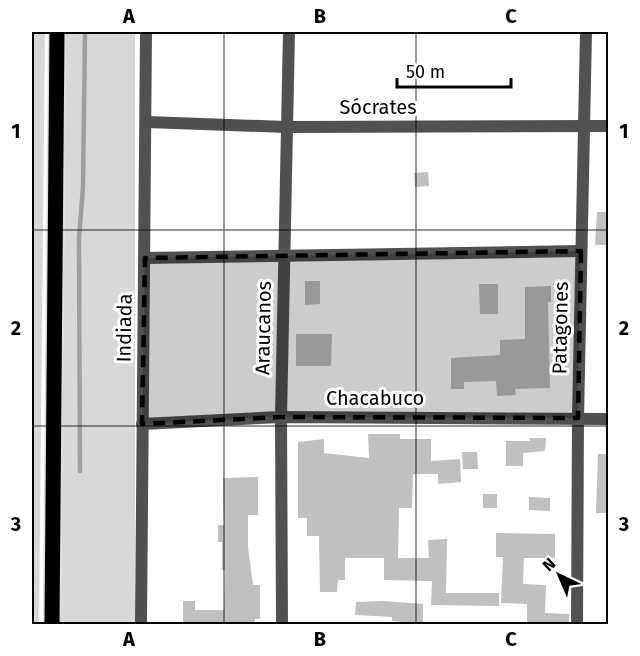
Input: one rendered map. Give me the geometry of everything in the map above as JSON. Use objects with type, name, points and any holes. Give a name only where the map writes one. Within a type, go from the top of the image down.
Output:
[{"type":"main road","points":[[52,624],[57,32]]},
{"type":"street","name":"Indiada","points":[[141,624],[146,32]]},
{"type":"street","name":"Araucanos","points":[[282,624],[281,417],[289,32]]},
{"type":"street","name":"Patagones","points":[[577,624],[578,418],[586,32]]},
{"type":"street","name":"Sócrates","points":[[147,122],[286,127],[609,126]]},
{"type":"street","points":[[145,258],[581,251]]},
{"type":"street","name":"Chacabuco","points":[[142,424],[281,417],[609,419]]},
{"type":"highlighted area","points":[[581,251],[578,418],[281,417],[142,424],[145,258]]},
{"type":"shaded area","points":[[32,32],[45,32],[39,624],[32,624]]},
{"type":"shaded area","points":[[66,32],[135,32],[135,624],[61,624]]},
{"type":"building","points":[[428,172],[429,186],[415,187],[414,173]]},
{"type":"building","points":[[597,212],[609,212],[609,245],[595,245]]},
{"type":"building","points":[[305,281],[320,281],[320,304],[305,305]]},
{"type":"building","points":[[479,284],[498,284],[498,314],[480,314]]},
{"type":"building","points":[[551,286],[551,302],[548,302],[550,388],[515,389],[516,395],[497,396],[496,381],[464,382],[464,389],[451,389],[451,358],[500,355],[500,340],[525,339],[525,287]]},
{"type":"building","points":[[296,334],[332,334],[331,366],[296,366]]},
{"type":"building","points":[[368,434],[400,434],[400,439],[431,439],[431,461],[460,459],[461,482],[438,484],[438,474],[413,474],[412,508],[399,508],[398,558],[429,558],[428,540],[447,539],[446,593],[499,593],[499,606],[431,605],[432,581],[384,580],[384,558],[345,558],[345,580],[338,580],[337,592],[320,592],[319,536],[307,536],[307,518],[298,518],[298,442],[324,439],[324,453],[369,458]]},
{"type":"building","points":[[530,438],[546,438],[545,451],[523,453],[523,466],[506,466],[506,441],[530,441]]},
{"type":"building","points":[[462,452],[477,452],[478,469],[463,469]]},
{"type":"building","points":[[598,454],[609,454],[609,513],[596,513]]},
{"type":"building","points":[[258,477],[258,515],[248,515],[248,547],[253,585],[260,585],[260,619],[255,619],[255,624],[183,624],[183,601],[195,601],[195,610],[224,610],[225,570],[222,570],[222,542],[218,542],[218,525],[224,525],[223,478]]},
{"type":"building","points":[[483,494],[497,494],[497,508],[483,508]]},
{"type":"building","points":[[529,497],[550,498],[550,511],[529,510]]},
{"type":"building","points":[[496,533],[555,534],[555,558],[524,558],[523,584],[546,585],[545,613],[569,614],[569,624],[527,624],[527,604],[501,603],[503,557],[496,557]]},
{"type":"building","points":[[384,601],[423,604],[423,624],[392,621],[392,617],[355,615],[356,602]]},
{"type":"waterway","points":[[80,471],[79,238],[83,187],[85,32]]}]
